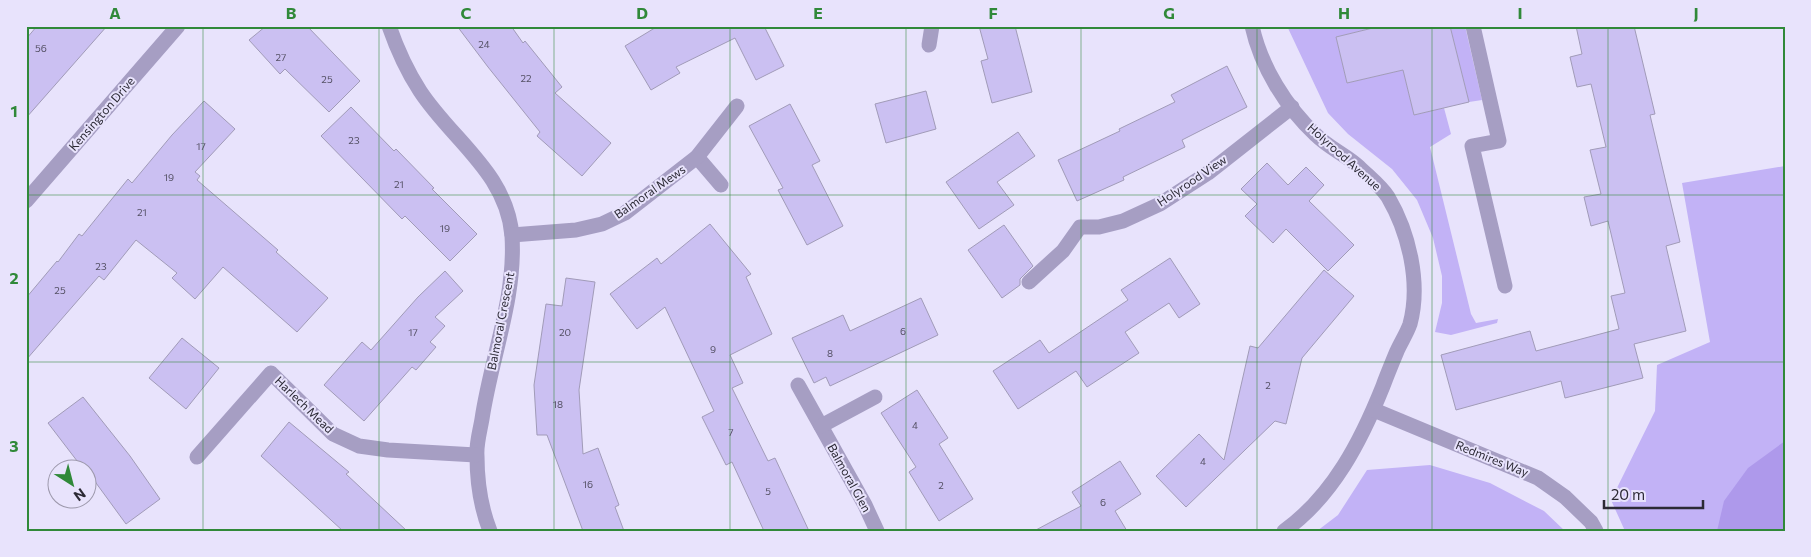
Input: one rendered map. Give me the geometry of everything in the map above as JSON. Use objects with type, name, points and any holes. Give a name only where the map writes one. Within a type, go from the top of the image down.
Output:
[{"type":"street","name":"Kensington Drive","points":[[26,201],[178,26]]},
{"type":"street","name":"Balmoral Crescent","points":[[389,26],[398,52],[420,92],[489,173],[503,198],[512,235],[511,276],[484,404],[476,455],[483,513],[490,531]]},
{"type":"street","points":[[929,45],[932,26]]},
{"type":"street","name":"Holyrood Avenue","points":[[1252,26],[1268,73],[1292,107],[1317,136],[1357,166],[1387,196],[1408,245],[1415,284],[1410,325],[1397,350],[1374,410]]},
{"type":"street","points":[[1473,26],[1499,142],[1472,146],[1505,286]]},
{"type":"street","name":"Balmoral Mews","points":[[512,235],[576,230],[602,224],[625,212],[697,158],[737,106]]},
{"type":"street","name":"Holyrood View","points":[[1029,282],[1063,251],[1080,227],[1099,227],[1122,221],[1160,204],[1208,173],[1292,107]]},
{"type":"street","name":"Balmoral Mews","points":[[697,158],[721,185]]},
{"type":"street","name":"Harlech Mead","points":[[197,457],[271,373],[333,434],[359,446],[388,450],[476,455]]},
{"type":"street","name":"Balmoral Glen","points":[[798,385],[865,505],[877,531]]},
{"type":"street","points":[[820,426],[876,397]]},
{"type":"street","points":[[1284,531],[1297,522],[1320,499],[1341,471],[1374,410]]},
{"type":"street","name":"Redmires Way","points":[[1374,410],[1538,478],[1565,496],[1591,522],[1596,531]]},
{"type":"shaded area","points":[[1287,26],[1381,26],[1336,37],[1347,83],[1403,70],[1414,115],[1444,108],[1451,134],[1430,147],[1471,314],[1476,323],[1498,319],[1497,323],[1451,335],[1435,332],[1442,303],[1442,276],[1433,238],[1417,200],[1392,169],[1348,134],[1328,113]]},
{"type":"shaded area","points":[[1450,26],[1465,26],[1482,100],[1469,102]]},
{"type":"shaded area","points":[[1785,166],[1785,531],[1625,531],[1611,500],[1655,411],[1657,365],[1710,342],[1682,183]]},
{"type":"shaded area","points":[[1785,441],[1785,531],[1717,531],[1724,501],[1748,468]]},
{"type":"shaded area","points":[[1430,465],[1490,483],[1544,511],[1565,531],[1317,531],[1338,515],[1367,470]]},
{"type":"building","points":[[37,26],[107,26],[26,118],[26,39]]},
{"type":"building","points":[[266,26],[307,26],[360,81],[329,112],[285,69],[280,74],[249,40]]},
{"type":"building","points":[[457,26],[511,26],[523,43],[525,41],[562,87],[555,93],[611,143],[582,176],[537,136],[540,132]]},
{"type":"building","points":[[658,26],[764,26],[784,66],[756,80],[735,38],[676,67],[680,73],[651,90],[625,46]]},
{"type":"building","points":[[979,26],[1015,26],[1032,92],[992,103],[981,61],[988,59]]},
{"type":"building","points":[[1381,26],[1450,26],[1469,102],[1414,115],[1403,70],[1347,83],[1336,37]]},
{"type":"building","points":[[1576,26],[1634,26],[1655,114],[1650,115],[1680,242],[1666,246],[1686,331],[1634,344],[1643,378],[1565,398],[1561,381],[1456,410],[1441,355],[1530,331],[1536,351],[1619,329],[1611,296],[1625,293],[1608,221],[1591,226],[1584,197],[1601,194],[1590,150],[1606,147],[1591,84],[1577,87],[1570,57],[1582,54]]},
{"type":"building","points":[[1227,66],[1247,107],[1182,140],[1185,147],[1123,177],[1124,180],[1077,201],[1058,160],[1120,131],[1119,129],[1175,102],[1171,95]]},
{"type":"building","points":[[926,91],[936,129],[886,143],[875,104]]},
{"type":"building","points":[[204,101],[235,129],[195,172],[200,176],[197,180],[278,250],[276,252],[328,298],[297,332],[223,267],[195,299],[172,278],[177,273],[136,240],[104,280],[99,276],[26,360],[26,298],[58,262],[79,234],[82,236],[128,179],[132,183],[172,135]]},
{"type":"building","points":[[790,104],[820,161],[812,165],[843,226],[807,245],[778,190],[783,188],[749,126]]},
{"type":"building","points":[[351,107],[394,151],[396,149],[434,188],[432,189],[477,234],[450,261],[405,216],[402,219],[321,136]]},
{"type":"building","points":[[1018,132],[1035,156],[997,182],[1014,205],[979,229],[946,182]]},
{"type":"building","points":[[1267,163],[1288,185],[1306,167],[1324,185],[1309,201],[1354,245],[1328,271],[1286,229],[1273,243],[1245,216],[1257,204],[1241,189]]},
{"type":"building","points":[[710,224],[751,274],[746,277],[772,334],[730,355],[743,383],[732,388],[768,461],[775,458],[809,531],[764,531],[732,462],[726,465],[702,417],[714,411],[665,307],[637,329],[610,294],[657,258],[661,264]]},
{"type":"building","points":[[1004,225],[1033,266],[1020,279],[1020,285],[1002,298],[968,250]]},
{"type":"building","points":[[1170,258],[1200,304],[1179,318],[1169,303],[1125,332],[1139,353],[1087,387],[1076,371],[1018,409],[993,371],[1040,340],[1049,353],[1128,300],[1121,290]]},
{"type":"building","points":[[1324,270],[1354,296],[1302,358],[1286,424],[1275,421],[1186,507],[1156,476],[1199,434],[1224,460],[1250,346],[1258,348]]},
{"type":"building","points":[[445,271],[463,291],[435,317],[445,326],[430,342],[436,347],[416,370],[412,367],[364,421],[324,385],[362,342],[371,350],[418,297]]},
{"type":"building","points":[[566,278],[595,282],[579,390],[583,454],[598,448],[619,505],[615,507],[624,531],[583,531],[547,435],[537,435],[534,385],[546,304],[562,306]]},
{"type":"building","points":[[921,298],[938,335],[830,386],[826,377],[814,383],[792,338],[843,315],[850,331]]},
{"type":"building","points":[[182,338],[219,368],[186,409],[149,378]]},
{"type":"building","points":[[917,390],[948,438],[939,444],[973,499],[939,521],[909,472],[916,467],[881,413]]},
{"type":"building","points":[[83,397],[130,456],[160,499],[126,524],[98,486],[98,460],[76,460],[48,423]]},
{"type":"building","points":[[289,422],[349,472],[346,474],[407,531],[343,531],[261,456]]},
{"type":"building","points":[[1120,461],[1141,494],[1115,511],[1127,531],[1034,531],[1081,506],[1072,492]]}]
